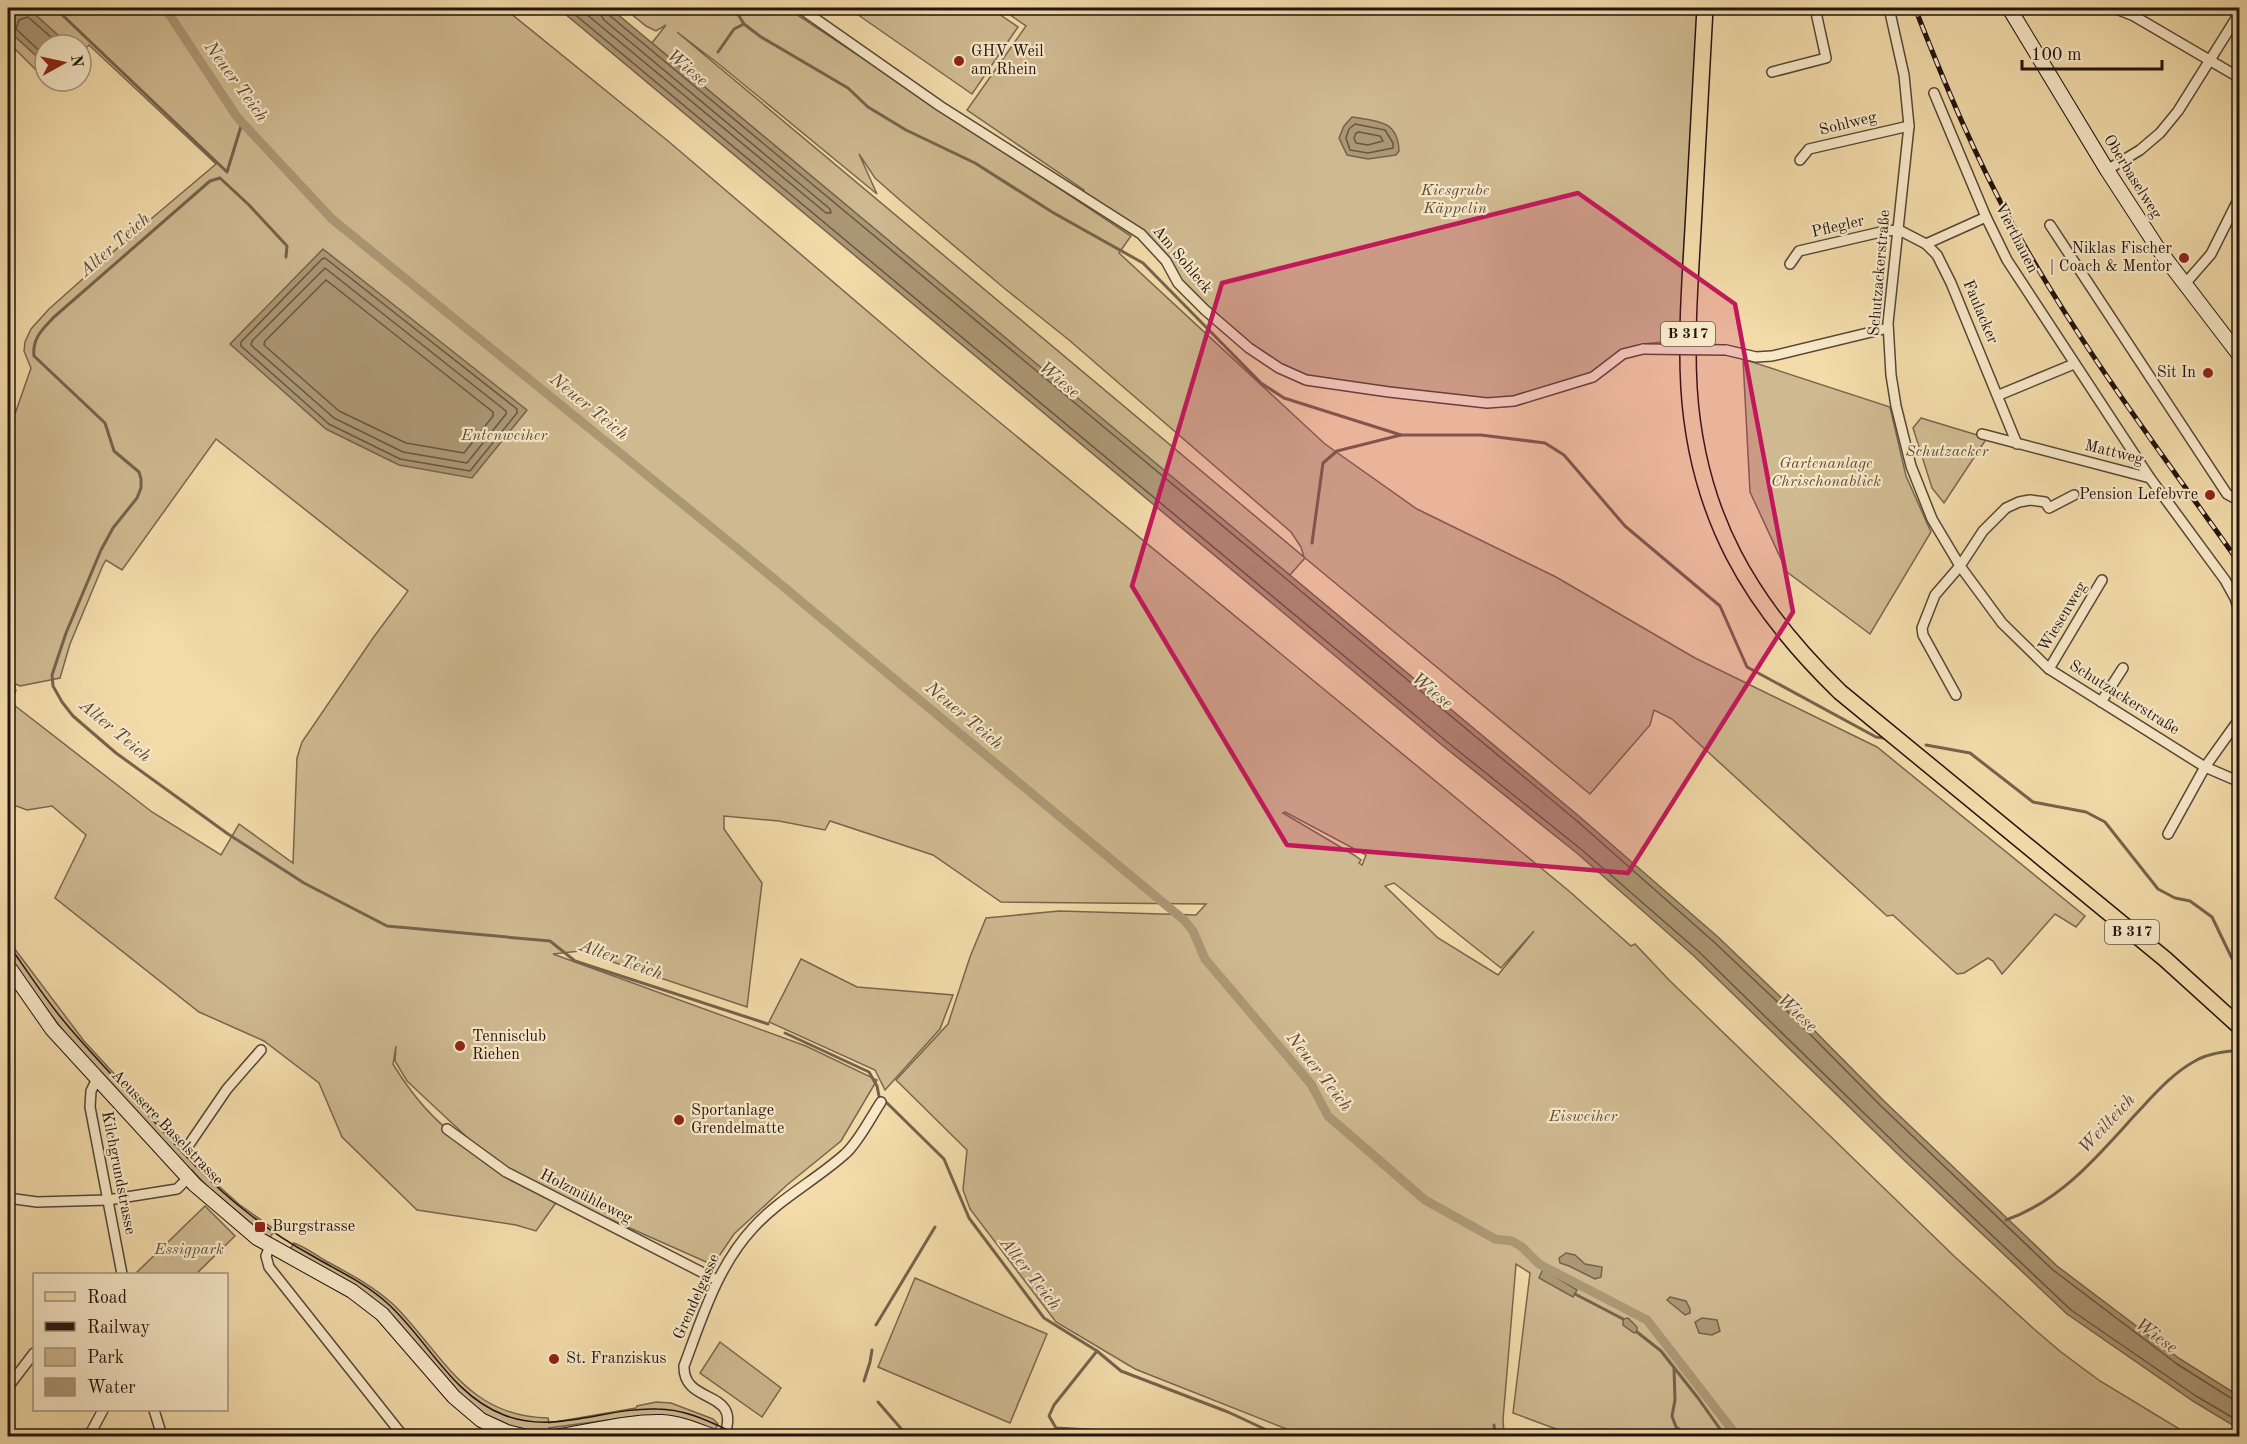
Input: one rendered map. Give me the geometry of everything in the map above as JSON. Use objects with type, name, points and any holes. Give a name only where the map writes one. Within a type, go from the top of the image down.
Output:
[{"type":"main road","name":"B 317","points":[[1705,8],[1688,321],[1689,377],[1692,421],[1706,486],[1730,548],[1763,605],[1788,638],[1840,692],[2179,971],[2240,1027]]},
{"type":"main road","name":"Oberbaselweg","points":[[2012,8],[2107,170],[2184,285],[2240,356]]},
{"type":"main road","name":"Aeussere Baselstrasse","points":[[8,966],[52,1029],[188,1178],[257,1238],[352,1291],[370,1305],[394,1327],[454,1397],[481,1420],[506,1434],[523,1437]]},
{"type":"main road","points":[[560,1437],[664,1422],[712,1437]]},
{"type":"street","name":"Am Sohleck","points":[[800,8],[940,106],[1141,234],[1166,261],[1178,283],[1205,310],[1248,348],[1279,368],[1305,380],[1487,403],[1514,401],[1593,377],[1623,354],[1643,349],[1726,350],[1756,357],[1772,356],[1888,328]]},
{"type":"street","points":[[1772,72],[1826,58],[1815,8]]},
{"type":"street","name":"Schutzackerstraße","points":[[1889,8],[1904,75],[1909,126],[1888,328],[1896,406],[1911,466],[1932,519],[1960,566],[2002,623],[2049,669],[2205,767],[2240,782]]},
{"type":"street","points":[[2114,8],[2134,16],[2240,78]]},
{"type":"street","points":[[2107,170],[2140,150],[2160,133],[2178,111],[2240,12]]},
{"type":"street","name":"Vierthauen","points":[[1934,93],[1986,217],[2007,260],[2150,478]]},
{"type":"street","name":"Sohlweg","points":[[1800,160],[1809,148],[1909,126]]},
{"type":"street","points":[[2184,285],[2211,254],[2240,196]]},
{"type":"street","points":[[1926,244],[1986,217]]},
{"type":"street","points":[[2050,225],[2227,494],[2239,501]]},
{"type":"street","name":"Faulacker","points":[[1899,230],[1926,244],[1937,255],[1952,283],[2018,444]]},
{"type":"street","name":"Pflegler","points":[[1790,264],[1799,251],[1885,231],[1899,230]]},
{"type":"street","points":[[1999,395],[2074,364]]},
{"type":"street","name":"Mattweg","points":[[1982,434],[2150,478],[2225,580],[2240,613]]},
{"type":"street","points":[[1956,695],[1923,635],[1922,628],[1935,595],[1960,566],[1983,531],[2006,508],[2030,500],[2045,502],[2049,508],[2074,495]]},
{"type":"street","name":"Wiesenweg","points":[[2049,669],[2102,580]]},
{"type":"street","points":[[2101,702],[2123,668]]},
{"type":"street","points":[[2168,834],[2205,767],[2240,718]]},
{"type":"street","points":[[186,1149],[227,1089],[261,1050]]},
{"type":"street","name":"Kilchgrundstrasse","points":[[97,1079],[91,1091],[90,1107],[122,1273]]},
{"type":"street","name":"Grendelgasse","points":[[724,1437],[728,1420],[725,1408],[718,1401],[691,1387],[684,1373],[684,1366],[717,1280],[734,1251],[753,1228],[769,1213],[848,1153],[881,1102]]},
{"type":"street","name":"Holzmühleweg","points":[[447,1130],[506,1172],[717,1280]]},
{"type":"street","points":[[8,1198],[37,1202],[108,1200],[177,1189],[188,1178]]},
{"type":"street","points":[[270,1246],[266,1256],[269,1267],[404,1437]]},
{"type":"street","points":[[8,1386],[33,1354]]},
{"type":"street","points":[[89,1437],[102,1411]]},
{"type":"street","points":[[154,1411],[162,1437]]},
{"type":"highlighted area","points":[[1578,193],[1735,304],[1793,612],[1628,873],[1287,845],[1132,586],[1222,283]]},
{"type":"green space","name":"Eisweiher","points":[[8,8],[504,8],[668,141],[941,374],[1569,891],[1631,946],[1635,944],[1669,980],[1955,1257],[2061,1352],[2100,1381],[2191,1436],[1575,1436],[1513,1413],[1530,1273],[1516,1264],[1503,1420],[1504,1434],[1512,1436],[1304,1436],[1135,1369],[1056,1322],[970,1209],[963,1190],[967,1150],[896,1080],[948,1024],[970,957],[986,918],[1059,911],[1196,915],[1206,904],[1001,902],[933,855],[830,821],[825,830],[779,821],[724,816],[724,829],[762,883],[747,1007],[580,951],[553,954],[806,1046],[877,1080],[841,1141],[787,1185],[734,1234],[713,1265],[560,1197],[536,1231],[516,1225],[417,1210],[342,1137],[319,1083],[264,1041],[199,1012],[55,898],[86,835],[52,806],[27,810],[8,803],[8,726],[14,705],[152,812],[221,855],[239,824],[293,863],[297,758],[302,742],[408,591],[216,439],[122,570],[106,560],[70,644],[60,678],[20,686],[16,684],[8,711],[8,434],[31,368],[24,351],[25,342],[31,329],[49,309],[216,164],[93,49],[93,33],[33,33],[33,67],[8,42]],"holes":[[[1283,813],[1366,855],[1362,865],[1359,863],[1361,860],[1354,855]],[[1394,883],[1501,968],[1534,931],[1498,975],[1438,938],[1385,886]],[[396,1046],[395,1061],[407,1081],[486,1155],[456,1136],[424,1107],[393,1064]]]},
{"type":"green space","points":[[624,8],[787,8],[1131,236],[1119,253],[1325,444],[1417,509],[1556,577],[1695,658],[1877,747],[2085,916],[2076,927],[2055,914],[2002,974],[1988,958],[1964,973],[1957,974],[1893,915],[1887,916],[1672,719],[1654,710],[1650,725],[1590,794],[1305,558],[1289,576],[652,43],[666,25],[656,31]],"holes":[[[677,32],[877,194],[859,154],[875,178],[901,201],[1069,340],[1291,532],[1301,547],[1304,557]]]},
{"type":"green space","name":"GHV Weil am Rhein","points":[[853,8],[990,8],[1018,27],[972,94],[851,10]]},
{"type":"green space","name":"Kiesgrube Käppelin","points":[[1000,8],[1699,8],[1683,340],[1643,344],[1580,382],[1487,403],[1324,383],[1279,368],[1185,292],[1166,260],[1083,192],[1084,190],[967,110],[1026,26]]},
{"type":"green space","name":"Gartenanlage Chrischonablick","points":[[1743,359],[1890,407],[1906,476],[1931,532],[1870,634],[1787,572],[1750,492]]},
{"type":"green space","name":"Schutzacker","points":[[1921,418],[1987,438],[1944,503],[1932,488],[1913,428]]},
{"type":"green space","points":[[8,940],[84,1041],[197,1164],[196,1166],[240,1205],[275,1230],[269,1239],[208,1187],[192,1170],[190,1172],[73,1044],[8,957]]},
{"type":"green space","points":[[801,959],[857,987],[953,995],[940,1029],[885,1090],[875,1070],[769,1022]]},
{"type":"green space","name":"Essigpark","points":[[205,1206],[235,1236],[197,1273],[136,1273]]},
{"type":"green space","points":[[294,1243],[362,1281],[387,1299],[460,1380],[477,1395],[497,1407],[520,1415],[548,1418],[549,1423],[636,1408],[656,1402],[671,1403],[713,1419],[718,1424],[715,1430],[639,1419],[638,1416],[549,1428],[550,1433],[525,1432],[511,1428],[484,1414],[458,1395],[399,1326],[289,1251]]},
{"type":"green space","points":[[915,1278],[1047,1334],[1010,1423],[878,1367]]},
{"type":"green space","points":[[720,1342],[781,1388],[762,1417],[700,1373]]},
{"type":"water","points":[[28,8],[56,33],[33,33],[33,53],[8,30],[14,15]]},
{"type":"water","name":"Wiese","points":[[558,8],[610,8],[1580,817],[1718,937],[1884,1101],[2057,1266],[2180,1359],[2239,1396],[2239,1429],[2193,1401],[2067,1314],[1694,956],[1578,854],[1442,745]]},
{"type":"water","points":[[1352,117],[1378,121],[1390,128],[1398,141],[1399,151],[1396,155],[1368,159],[1347,155],[1339,138],[1344,126]]},
{"type":"water","name":"Entenweiher","points":[[323,249],[527,410],[472,478],[399,465],[326,429],[230,344]]},
{"type":"water","points":[[1566,1253],[1575,1255],[1585,1264],[1602,1267],[1601,1277],[1595,1279],[1560,1263],[1559,1258]]},
{"type":"water","points":[[1543,1269],[1577,1290],[1573,1297],[1539,1278]]},
{"type":"water","points":[[1670,1297],[1686,1301],[1690,1313],[1685,1315],[1667,1300]]},
{"type":"water","points":[[1628,1318],[1637,1327],[1637,1332],[1634,1333],[1623,1325],[1623,1319]]},
{"type":"water","points":[[1702,1318],[1717,1320],[1720,1331],[1712,1335],[1699,1333],[1695,1322]]},
{"type":"waterway","points":[[55,8],[227,172],[242,123]]},
{"type":"waterway","name":"Neuer Teich","points":[[165,8],[237,117],[332,219],[738,549],[1184,920],[1193,931],[1205,959],[1311,1084],[1328,1116],[1425,1200],[1495,1239],[1512,1241],[1522,1247],[1539,1264],[1647,1320],[1737,1436]]},
{"type":"waterway","points":[[734,8],[744,24]]},
{"type":"waterway","points":[[718,52],[734,29],[744,24],[761,37],[848,88],[868,107],[906,130],[975,163],[1052,212],[1143,263],[1261,383],[1284,398],[1401,435]]},
{"type":"waterway","name":"Alter Teich","points":[[286,257],[287,246],[249,205],[220,178],[210,181],[54,317],[37,339],[34,356],[105,423],[114,451],[139,472],[141,479],[141,488],[137,498],[113,528],[101,550],[66,633],[52,675],[53,686],[62,702],[73,716],[116,753],[228,834],[304,883],[387,926],[550,941],[575,961],[768,1024]]},
{"type":"waterway","points":[[1312,543],[1323,463],[1337,451],[1401,435],[1481,435],[1545,443],[1564,455],[1625,526],[1720,606],[1747,667],[1876,737],[1884,738]]},
{"type":"waterway","points":[[1926,745],[1970,753],[2033,802],[2086,812],[2105,822],[2158,889],[2175,898],[2190,901],[2212,917],[2240,975]]},
{"type":"waterway","name":"Alter Teich","points":[[785,1033],[869,1072],[877,1086],[879,1096]]},
{"type":"waterway","name":"Weilteich","points":[[2006,1220],[2044,1202],[2060,1190],[2106,1147],[2162,1086],[2186,1066],[2205,1056],[2240,1050]]},
{"type":"waterway","name":"Alter Teich","points":[[886,1102],[944,1159],[969,1218],[1044,1318],[1097,1351],[1121,1371],[1228,1412],[1271,1432]]},
{"type":"waterway","points":[[876,1325],[935,1227]]},
{"type":"waterway","name":"Neuer Teich","points":[[1540,1265],[1543,1269]]},
{"type":"waterway","points":[[1575,1294],[1623,1319]]},
{"type":"waterway","points":[[1637,1332],[1661,1351],[1725,1436]]},
{"type":"waterway","points":[[864,1381],[872,1350]]},
{"type":"waterway","points":[[1097,1351],[1054,1405],[1049,1416],[1056,1428],[1101,1433]]},
{"type":"waterway","points":[[1674,1368],[1675,1400],[1672,1416],[1676,1427],[1689,1436]]},
{"type":"waterway","points":[[878,1402],[904,1432]]},
{"type":"waterway","points":[[1494,1425],[1495,1436]]},
{"type":"tram line","points":[[8,944],[48,1002],[71,1030],[202,1172],[232,1200],[271,1230],[359,1282],[386,1302],[401,1316],[454,1380],[485,1406],[504,1415],[542,1422],[638,1410],[668,1410],[700,1418],[741,1436]]},
{"type":"railway","points":[[1915,8],[1973,146],[2000,201],[2039,271],[2122,398],[2240,564]]},
{"type":"place","name":"GHV Weil am Rhein","points":[[959,61]]},
{"type":"place","name":"Niklas Fischer | Coach & Mentor","points":[[2184,258]]},
{"type":"place","name":"Sit In","points":[[2208,373]]},
{"type":"place","name":"Pension Lefebvre","points":[[2210,495]]},
{"type":"place","name":"Tennisclub Riehen","points":[[460,1046]]},
{"type":"place","name":"Sportanlage Grendelmatte","points":[[679,1120]]},
{"type":"place","name":"Burgstrasse","points":[[260,1227]]},
{"type":"place","name":"St. Franziskus","points":[[554,1359]]}]
